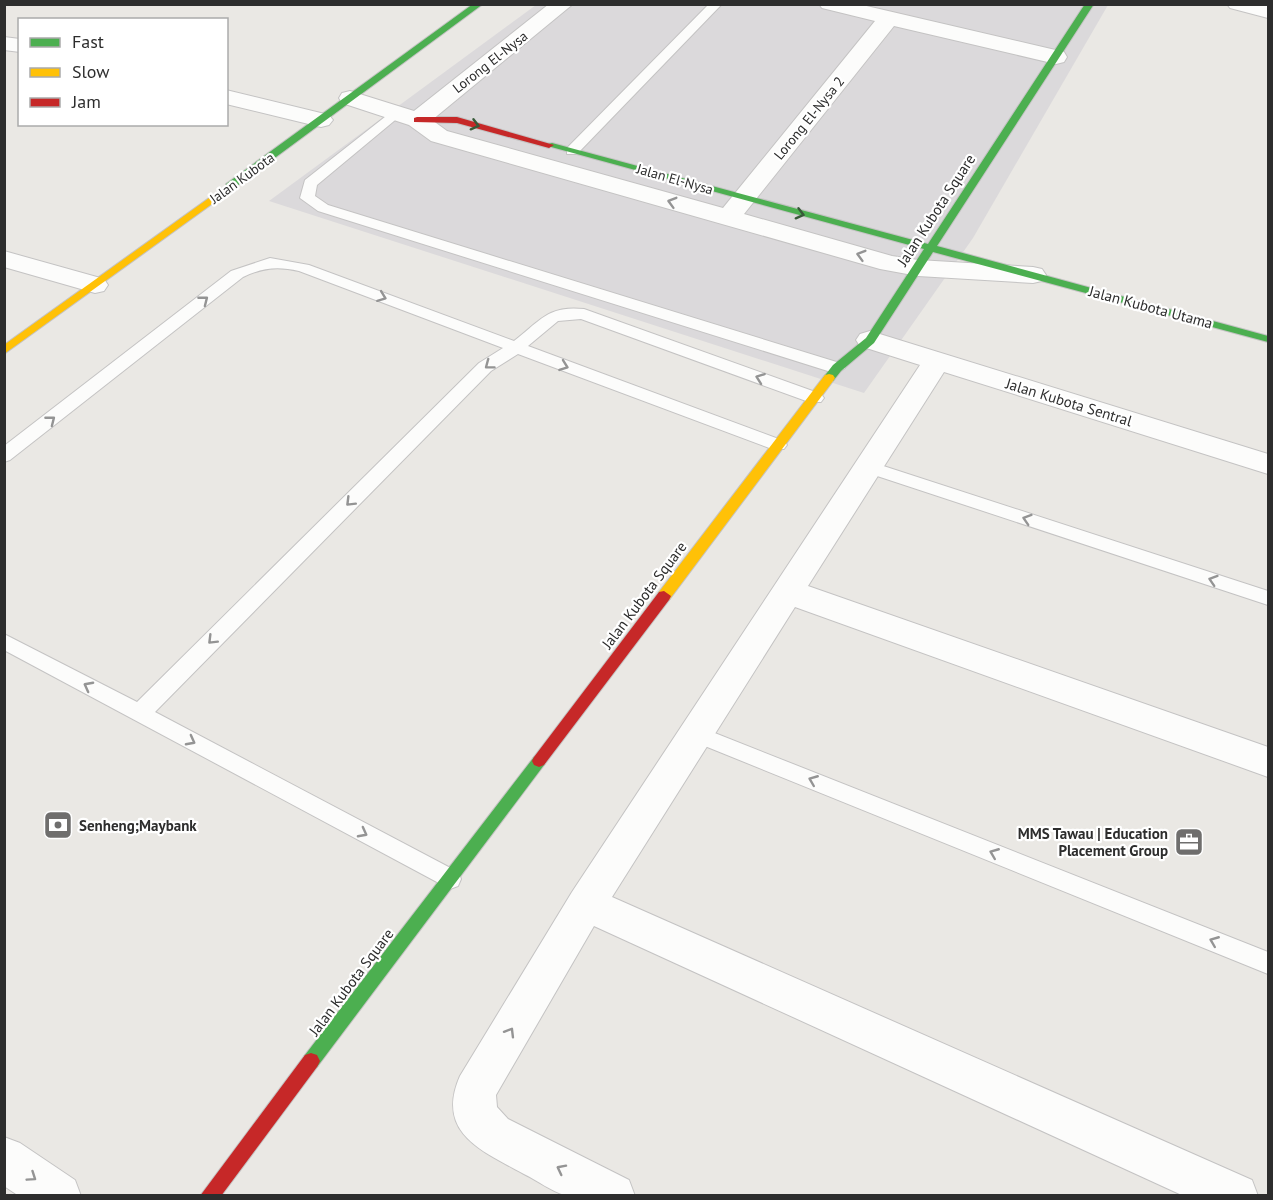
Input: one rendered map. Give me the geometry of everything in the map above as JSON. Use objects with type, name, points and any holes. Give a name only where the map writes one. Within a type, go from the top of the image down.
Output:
[{"type":"street","name":"Jalan Kubota","points":[[4,351],[479,4]]},
{"type":"street","name":"Lorong El-Nysa","points":[[406,117],[563,4]]},
{"type":"street","points":[[829,4],[1056,57]]},
{"type":"street","name":"Jalan Kubota Square","points":[[209,1196],[837,368],[870,340],[1090,4]]},
{"type":"street","points":[[1237,4],[1269,12]]},
{"type":"street","name":"Lorong El-Nysa 2","points":[[736,208],[889,18]]},
{"type":"street","points":[[228,97],[321,120]]},
{"type":"street","name":"Jalan El-Nysa","points":[[350,98],[406,117],[439,136],[736,208],[932,247]]},
{"type":"street","name":"Jalan El-Nysa","points":[[406,117],[457,120],[572,151],[889,263],[918,268]]},
{"type":"street","name":"Jalan Kubota Utama","points":[[932,247],[1269,339]]},
{"type":"street","points":[[4,281],[16,262],[95,285]]},
{"type":"street","name":"Jalan Kubota Utama","points":[[918,268],[1034,275]]},
{"type":"street","name":"Jalan Kubota Sentral","points":[[870,340],[1269,464]]},
{"type":"street","points":[[613,1196],[493,1134],[475,1116],[475,1091],[586,904],[937,361]]},
{"type":"street","points":[[788,592],[1269,762]]},
{"type":"street","points":[[586,904],[1236,1196]]},
{"type":"street","points":[[4,1159],[59,1196]]},
{"type":"lane","points":[[572,151],[716,4]]},
{"type":"lane","points":[[406,117],[310,183],[307,198],[323,208],[837,368]]},
{"type":"lane","points":[[4,456],[237,274],[254,264],[271,262],[304,268],[778,445]]},
{"type":"lane","points":[[140,713],[485,367],[515,347],[552,316],[573,312],[815,398]]},
{"type":"lane","points":[[868,467],[1269,598]]},
{"type":"lane","points":[[4,641],[450,879]]},
{"type":"lane","points":[[697,734],[1269,963]]},
{"type":"shaded area","points":[[536,5],[1108,5],[973,238],[864,393],[269,201]]},
{"type":"traffic: fast","points":[[230,186],[479,4]]},
{"type":"traffic: fast","points":[[829,378],[837,368],[870,340],[1090,4]]},
{"type":"traffic: fast","points":[[549,145],[1268,339]]},
{"type":"traffic: fast","points":[[311,1061],[539,761]]},
{"type":"traffic: slow","points":[[4,351],[230,186]]},
{"type":"traffic: slow","points":[[664,596],[829,378]]},
{"type":"traffic: jam","points":[[417,120],[457,120],[549,145]]},
{"type":"traffic: jam","points":[[539,761],[664,596]]},
{"type":"traffic: jam","points":[[209,1196],[311,1061]]},
{"type":"place","name":"Senheng;Maybank","points":[[58,825]]},
{"type":"place","name":"MMS Tawau | Education Placement Group","points":[[1189,842]]}]
